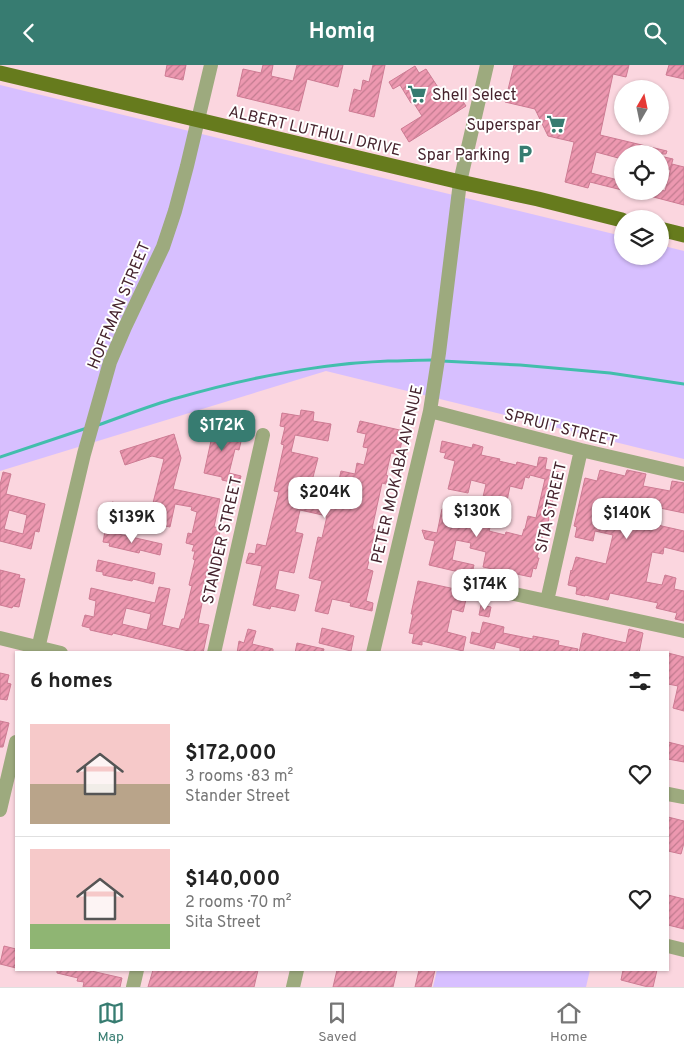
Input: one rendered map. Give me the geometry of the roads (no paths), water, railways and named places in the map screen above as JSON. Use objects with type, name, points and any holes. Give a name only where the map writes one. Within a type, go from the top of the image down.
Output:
[{"type":"main road","name":"ALBERT LUTHULI DRIVE","points":[[0,73],[614,218]]},
{"type":"main road","points":[[669,231],[684,235]]},
{"type":"street","name":"HOFFMAN STREET","points":[[38,650],[94,417],[110,363],[163,247],[175,211],[211,65]]},
{"type":"street","name":"PETER MOKABA AVENUE","points":[[373,651],[430,411],[460,182],[487,65]]},
{"type":"street","name":"SPRUIT STREET","points":[[430,411],[684,475]]},
{"type":"street","name":"STANDER STREET","points":[[214,651],[263,435]]},
{"type":"street","name":"SITA STREET","points":[[547,601],[581,450]]},
{"type":"street","points":[[491,589],[684,631]]},
{"type":"street","points":[[0,638],[38,650]]},
{"type":"street","points":[[0,810],[15,746]]},
{"type":"street","points":[[669,793],[684,797]]},
{"type":"street","points":[[669,946],[684,950]]},
{"type":"street","points":[[133,987],[137,971]]},
{"type":"street","points":[[293,987],[297,971]]},
{"type":"waterway","points":[[98,425],[177,398],[281,373],[334,365],[433,360]]},
{"type":"waterway","points":[[442,361],[520,365],[610,373],[684,384]]},
{"type":"waterway","points":[[0,457],[87,428]]},
{"type":"place","name":"Shell Select","points":[[417,94]]},
{"type":"place","name":"Superspar","points":[[556,124]]},
{"type":"place","name":"Spar Parking","points":[[525,154]]}]
